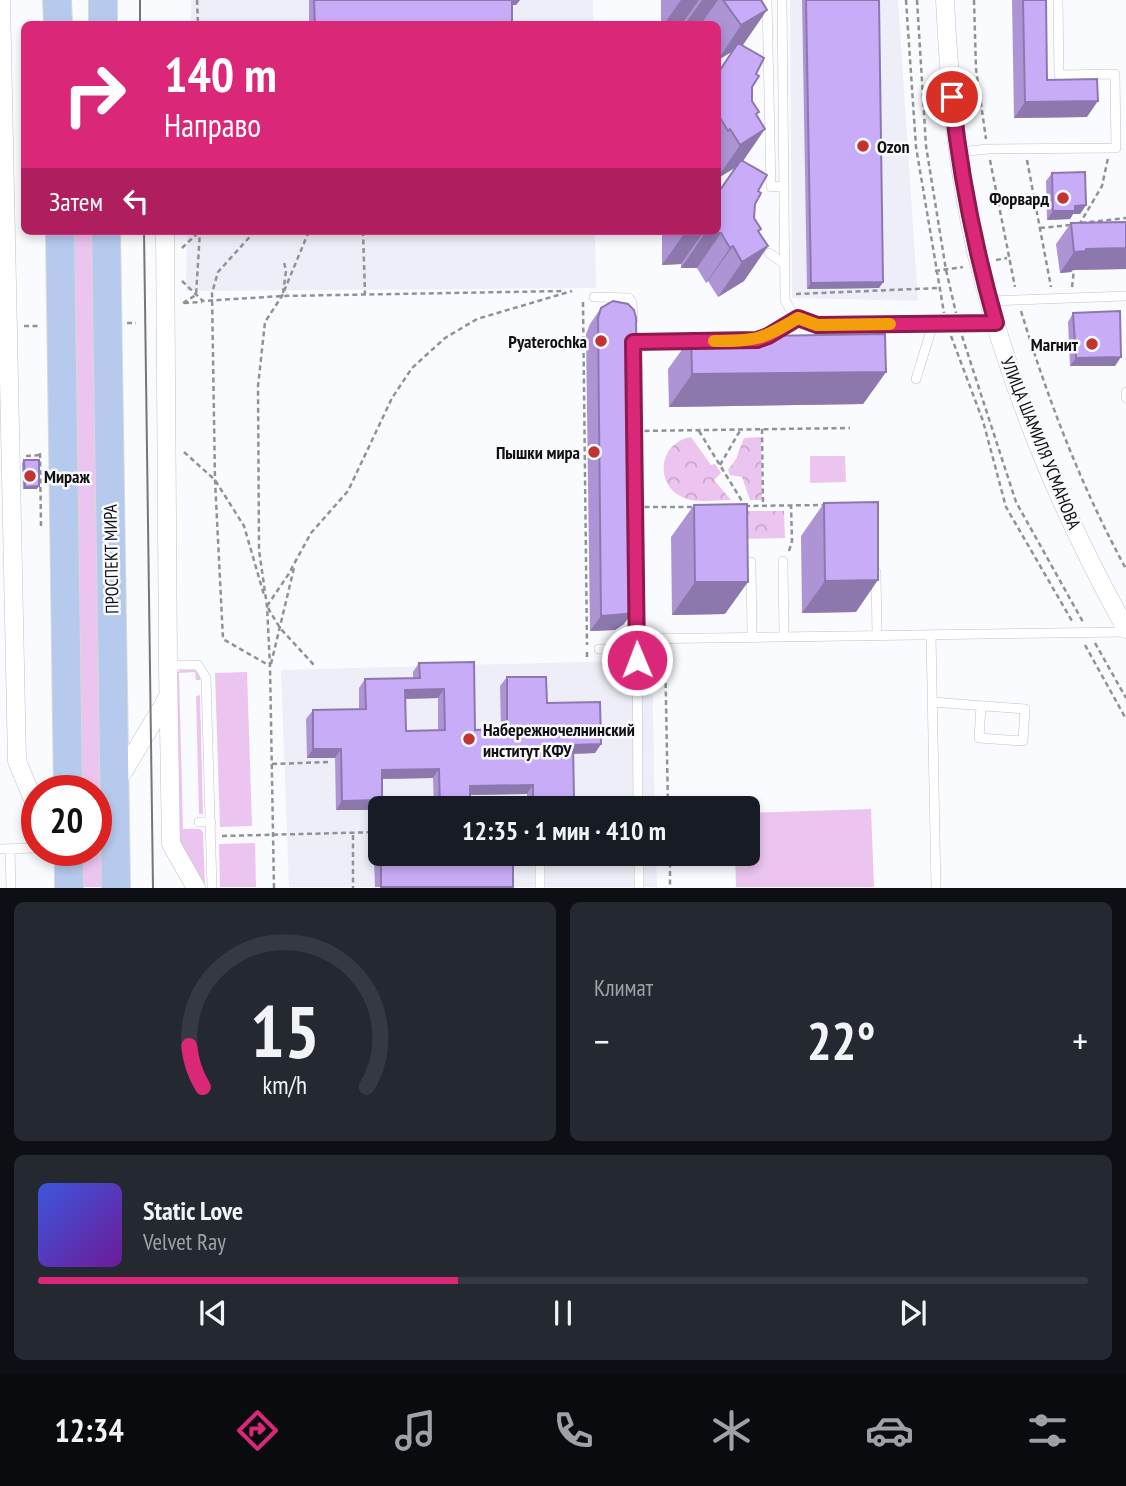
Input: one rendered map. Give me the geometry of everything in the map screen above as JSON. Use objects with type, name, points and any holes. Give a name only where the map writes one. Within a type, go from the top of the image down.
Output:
[{"type":"main road","points":[[57,0],[58,21]]},
{"type":"main road","points":[[60,235],[68,775]]},
{"type":"main road","name":"ПРОСПЕКТ МИРА","points":[[106,235],[116,887]]},
{"type":"main road","points":[[69,866],[69,887]]},
{"type":"street","points":[[1,0],[8,326],[5,431],[6,578],[17,761],[23,775]]},
{"type":"street","name":"УЛИЦА ШАМИЛЯ УСМАНОВА","points":[[945,0],[959,152],[979,263],[996,323],[1023,405],[1068,517],[1126,630]]},
{"type":"street","points":[[165,235],[171,845],[196,887]]},
{"type":"street","points":[[114,787],[168,697]]},
{"type":"lane","points":[[767,0],[771,187],[784,186]]},
{"type":"lane","points":[[782,0],[785,294],[789,308],[798,318],[817,325],[996,323]]},
{"type":"lane","points":[[959,152],[988,149],[1116,148],[1115,74],[1059,75],[1058,0]]},
{"type":"lane","points":[[769,253],[785,264]]},
{"type":"lane","points":[[594,297],[624,296],[631,300],[633,355]]},
{"type":"lane","points":[[990,301],[1126,296]]},
{"type":"lane","points":[[749,341],[768,336],[798,318]]},
{"type":"lane","points":[[916,379],[933,324]]},
{"type":"lane","points":[[633,342],[711,341]]},
{"type":"lane","points":[[1126,392],[1126,398]]},
{"type":"lane","points":[[876,560],[877,635]]},
{"type":"lane","points":[[783,561],[783,637]]},
{"type":"lane","points":[[751,562],[752,637]]},
{"type":"lane","points":[[636,586],[638,796]]},
{"type":"lane","points":[[599,649],[664,638],[1126,630]]},
{"type":"lane","points":[[931,635],[936,887]]},
{"type":"lane","points":[[168,664],[198,665],[206,678],[212,887]]},
{"type":"lane","points":[[196,687],[207,687]]},
{"type":"lane","points":[[932,702],[1025,709],[1023,741],[979,738],[981,706]]},
{"type":"lane","points":[[199,822],[211,822]]},
{"type":"lane","points":[[5,849],[11,887]]},
{"type":"lane","points":[[540,866],[540,887]]},
{"type":"lane","points":[[639,866],[639,887]]},
{"type":"path","points":[[197,0],[198,21]]},
{"type":"path","points":[[906,0],[916,147],[946,324],[983,421],[1006,507],[1126,719]]},
{"type":"path","points":[[1078,236],[1080,223],[1102,186],[1111,148]]},
{"type":"path","points":[[1025,149],[1053,299]]},
{"type":"path","points":[[1040,228],[1126,218]]},
{"type":"path","points":[[196,295],[200,235]]},
{"type":"path","points":[[251,235],[218,272],[212,293],[215,480],[223,639],[270,666]]},
{"type":"path","points":[[274,887],[270,666],[267,606],[260,550],[258,386],[265,321],[282,296],[307,235]]},
{"type":"path","points":[[363,235],[365,294]]},
{"type":"path","points":[[996,260],[1008,257]]},
{"type":"path","points":[[1070,299],[1075,261]]},
{"type":"path","points":[[282,296],[286,271],[284,262]]},
{"type":"path","points":[[165,263],[203,301],[282,296],[572,290],[477,319],[445,338],[412,368],[392,398],[348,491],[311,533],[267,606]]},
{"type":"path","points":[[935,271],[964,267]]},
{"type":"path","points":[[785,294],[939,288]]},
{"type":"path","points":[[183,303],[196,295]]},
{"type":"path","points":[[583,295],[587,659]]},
{"type":"path","points":[[8,326],[44,326]]},
{"type":"path","points":[[634,431],[850,428]]},
{"type":"path","points":[[720,466],[741,429]]},
{"type":"path","points":[[762,429],[763,506]]},
{"type":"path","points":[[698,430],[745,506]]},
{"type":"path","points":[[168,438],[215,480],[244,526],[267,606],[280,628],[314,665]]},
{"type":"path","points":[[783,561],[791,545],[791,505]]},
{"type":"path","points":[[734,506],[830,505]]},
{"type":"path","points":[[635,508],[697,507]]},
{"type":"path","points":[[270,666],[296,561]]},
{"type":"path","points":[[664,638],[668,796]]},
{"type":"path","points":[[272,764],[328,762]]},
{"type":"path","points":[[211,837],[368,832]]},
{"type":"path","points":[[352,833],[353,887]]},
{"type":"path","points":[[670,866],[670,887]]},
{"type":"shaded area","points":[[191,0],[593,0],[593,21],[191,21]]},
{"type":"shaded area","points":[[790,0],[898,0],[918,301],[792,298]]},
{"type":"shaded area","points":[[187,235],[595,235],[596,288],[186,291]]},
{"type":"shaded area","name":"Набережночелнинский институт КФУ","points":[[652,660],[655,796],[368,796],[368,866],[656,866],[657,887],[289,887],[281,670]]},
{"type":"green space","points":[[73,235],[95,235],[104,775],[82,775]]},
{"type":"green space","points":[[691,437],[711,465],[715,464],[721,473],[714,480],[731,500],[688,499],[673,491],[667,482],[664,464],[667,454],[681,440]]},
{"type":"green space","points":[[761,437],[762,500],[750,500],[742,477],[730,475],[728,470],[736,459],[744,438]]},
{"type":"green space","points":[[810,456],[845,456],[846,482],[810,483]]},
{"type":"green space","points":[[737,511],[784,511],[785,538],[737,539]]},
{"type":"green space","points":[[180,670],[196,670],[200,673],[200,680],[196,680],[195,672],[179,673],[183,829],[200,829],[203,832],[205,887],[177,838],[174,677]]},
{"type":"green space","points":[[247,672],[252,826],[220,827],[215,673]]},
{"type":"green space","points":[[200,695],[203,814],[199,814],[196,696]]},
{"type":"green space","points":[[871,809],[874,887],[736,887],[735,866],[760,866],[760,813]]},
{"type":"green space","points":[[255,843],[256,887],[220,887],[219,844]]},
{"type":"green space","points":[[83,866],[106,866],[106,887],[84,887]]},
{"type":"building","points":[[314,0],[512,0],[512,21],[315,21]]},
{"type":"building","points":[[723,0],[761,0],[767,10],[741,25]]},
{"type":"building","points":[[806,0],[879,0],[883,282],[811,283]]},
{"type":"building","points":[[1023,0],[1046,0],[1047,80],[1097,79],[1098,101],[1025,102]]},
{"type":"building","points":[[738,43],[764,58],[756,74],[759,76],[752,87],[752,101],[765,129],[740,145],[721,119],[721,68]]},
{"type":"building","points":[[741,160],[767,175],[758,191],[761,193],[755,204],[754,218],[761,229],[758,231],[768,246],[742,262],[721,233],[721,189]]},
{"type":"building","name":"Форвард","points":[[1085,172],[1086,205],[1075,206],[1075,211],[1053,211],[1052,173]]},
{"type":"building","points":[[1126,222],[1126,248],[1074,252],[1071,223]]},
{"type":"building","points":[[613,301],[628,304],[634,310],[636,318],[640,598],[635,609],[626,614],[601,616],[598,318],[601,308]]},
{"type":"building","name":"Магнит","points":[[1120,311],[1121,357],[1076,358],[1073,313]]},
{"type":"building","points":[[885,334],[886,372],[692,374],[691,337]]},
{"type":"building","name":"Мираж","points":[[24,460],[39,460],[39,486],[25,487]]},
{"type":"building","points":[[878,502],[878,580],[825,581],[824,503]]},
{"type":"building","points":[[747,504],[748,582],[695,582],[694,505]]},
{"type":"building","points":[[474,662],[475,730],[507,729],[507,677],[546,677],[547,703],[600,702],[601,744],[573,745],[574,796],[533,796],[533,785],[470,786],[470,796],[440,796],[439,769],[382,770],[382,796],[368,796],[368,800],[342,801],[341,749],[313,749],[313,710],[366,709],[365,679],[420,678],[419,663]],"holes":[[[444,689],[445,730],[406,731],[405,690]]]},
{"type":"building","points":[[381,866],[513,866],[513,887],[381,887]]},
{"type":"tram line","points":[[140,0],[140,21]]},
{"type":"tram line","points":[[144,235],[153,888]]},
{"type":"slow traffic","points":[[714,341],[757,340],[798,318],[817,325],[890,324]]},
{"type":"place","name":"Ozon","points":[[863,146]]},
{"type":"place","name":"Форвард","points":[[1063,198]]},
{"type":"place","name":"Pyaterochka","points":[[601,341]]},
{"type":"place","name":"Магнит","points":[[1092,344]]},
{"type":"place","name":"Пышки мира","points":[[594,452]]},
{"type":"place","name":"Мираж","points":[[30,476]]},
{"type":"place","name":"Набережночелнинский институт КФУ","points":[[469,739]]},
{"type":"route","points":[[637,660],[633,342],[757,340],[798,318],[817,325],[996,323],[979,263],[952,97]]}]
